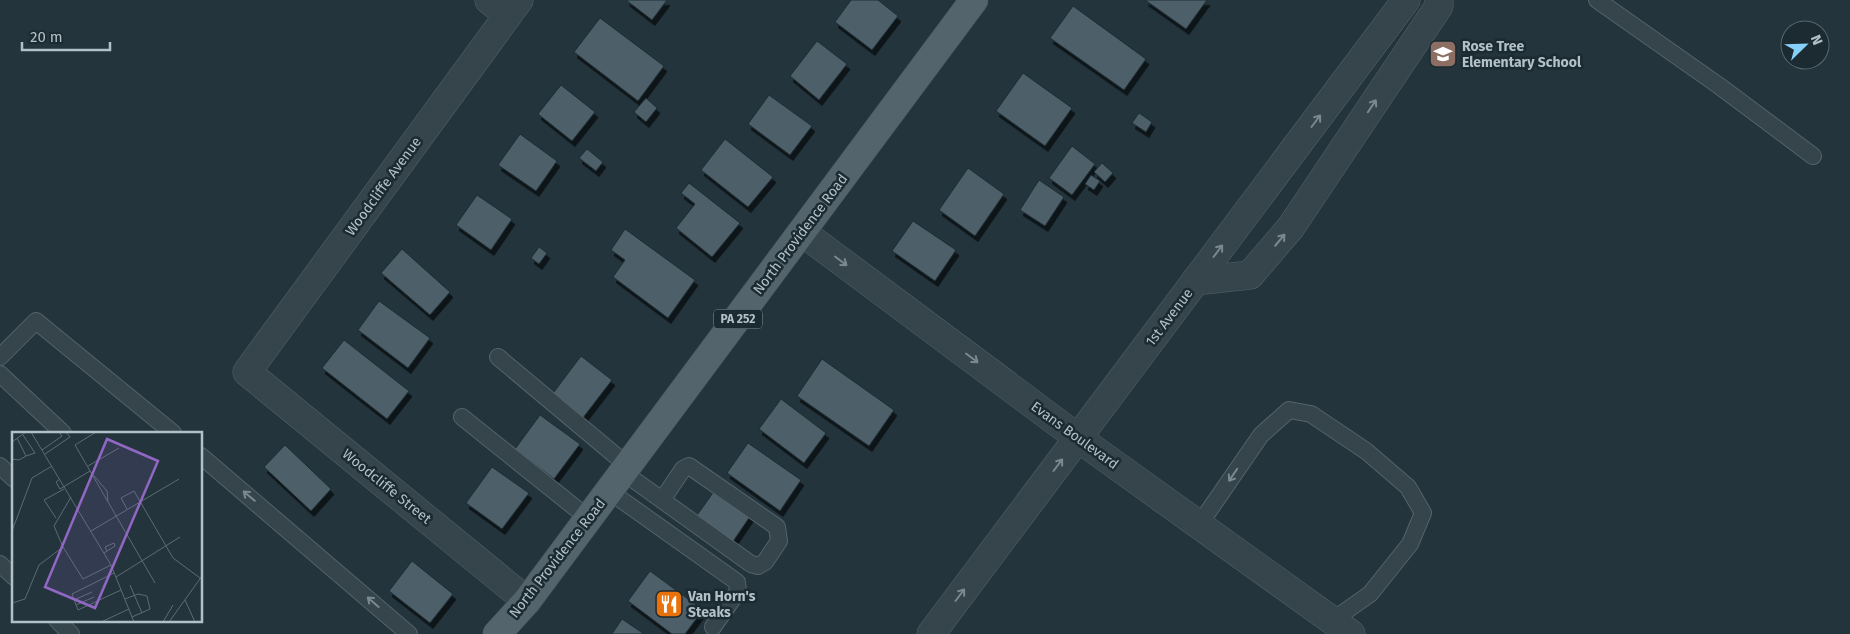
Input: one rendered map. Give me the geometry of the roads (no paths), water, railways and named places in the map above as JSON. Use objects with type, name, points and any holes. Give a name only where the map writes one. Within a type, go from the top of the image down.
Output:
[{"type":"main road","name":"North Providence Road","points":[[497,634],[527,601],[974,0]]},
{"type":"street","name":"1st Avenue","points":[[931,634],[1406,0]]},
{"type":"street","points":[[1195,281],[1250,275],[1291,226],[1439,6],[1439,0]]},
{"type":"street","name":"Woodcliffe Avenue","points":[[247,372],[505,5]]},
{"type":"street","name":"Evans Boulevard","points":[[802,232],[1078,438],[1199,524],[1336,629]]},
{"type":"street","name":"Woodcliffe Street","points":[[247,372],[527,601]]},
{"type":"lane","points":[[1597,0],[1718,85],[1813,156]]},
{"type":"lane","points":[[0,357],[36,321],[172,432]]},
{"type":"lane","points":[[498,358],[620,476],[737,582],[738,591],[713,626]]},
{"type":"lane","points":[[0,374],[62,432]]},
{"type":"lane","points":[[1199,524],[1261,435],[1289,410],[1311,414],[1366,451],[1408,487],[1423,514],[1410,544],[1370,594],[1336,629]]},
{"type":"lane","points":[[462,417],[588,518]]},
{"type":"lane","points":[[204,463],[409,634]]},
{"type":"lane","points":[[0,466],[12,476]]},
{"type":"lane","points":[[620,476],[662,500],[751,564],[758,566],[765,562],[779,541],[777,528],[689,466],[683,469],[662,500]]},
{"type":"lane","points":[[0,564],[12,575]]},
{"type":"lane","points":[[60,622],[71,634]]},
{"type":"place","name":"Rose Tree Elementary School","points":[[1443,54]]},
{"type":"place","name":"Van Horn's Steaks","points":[[669,604]]}]
